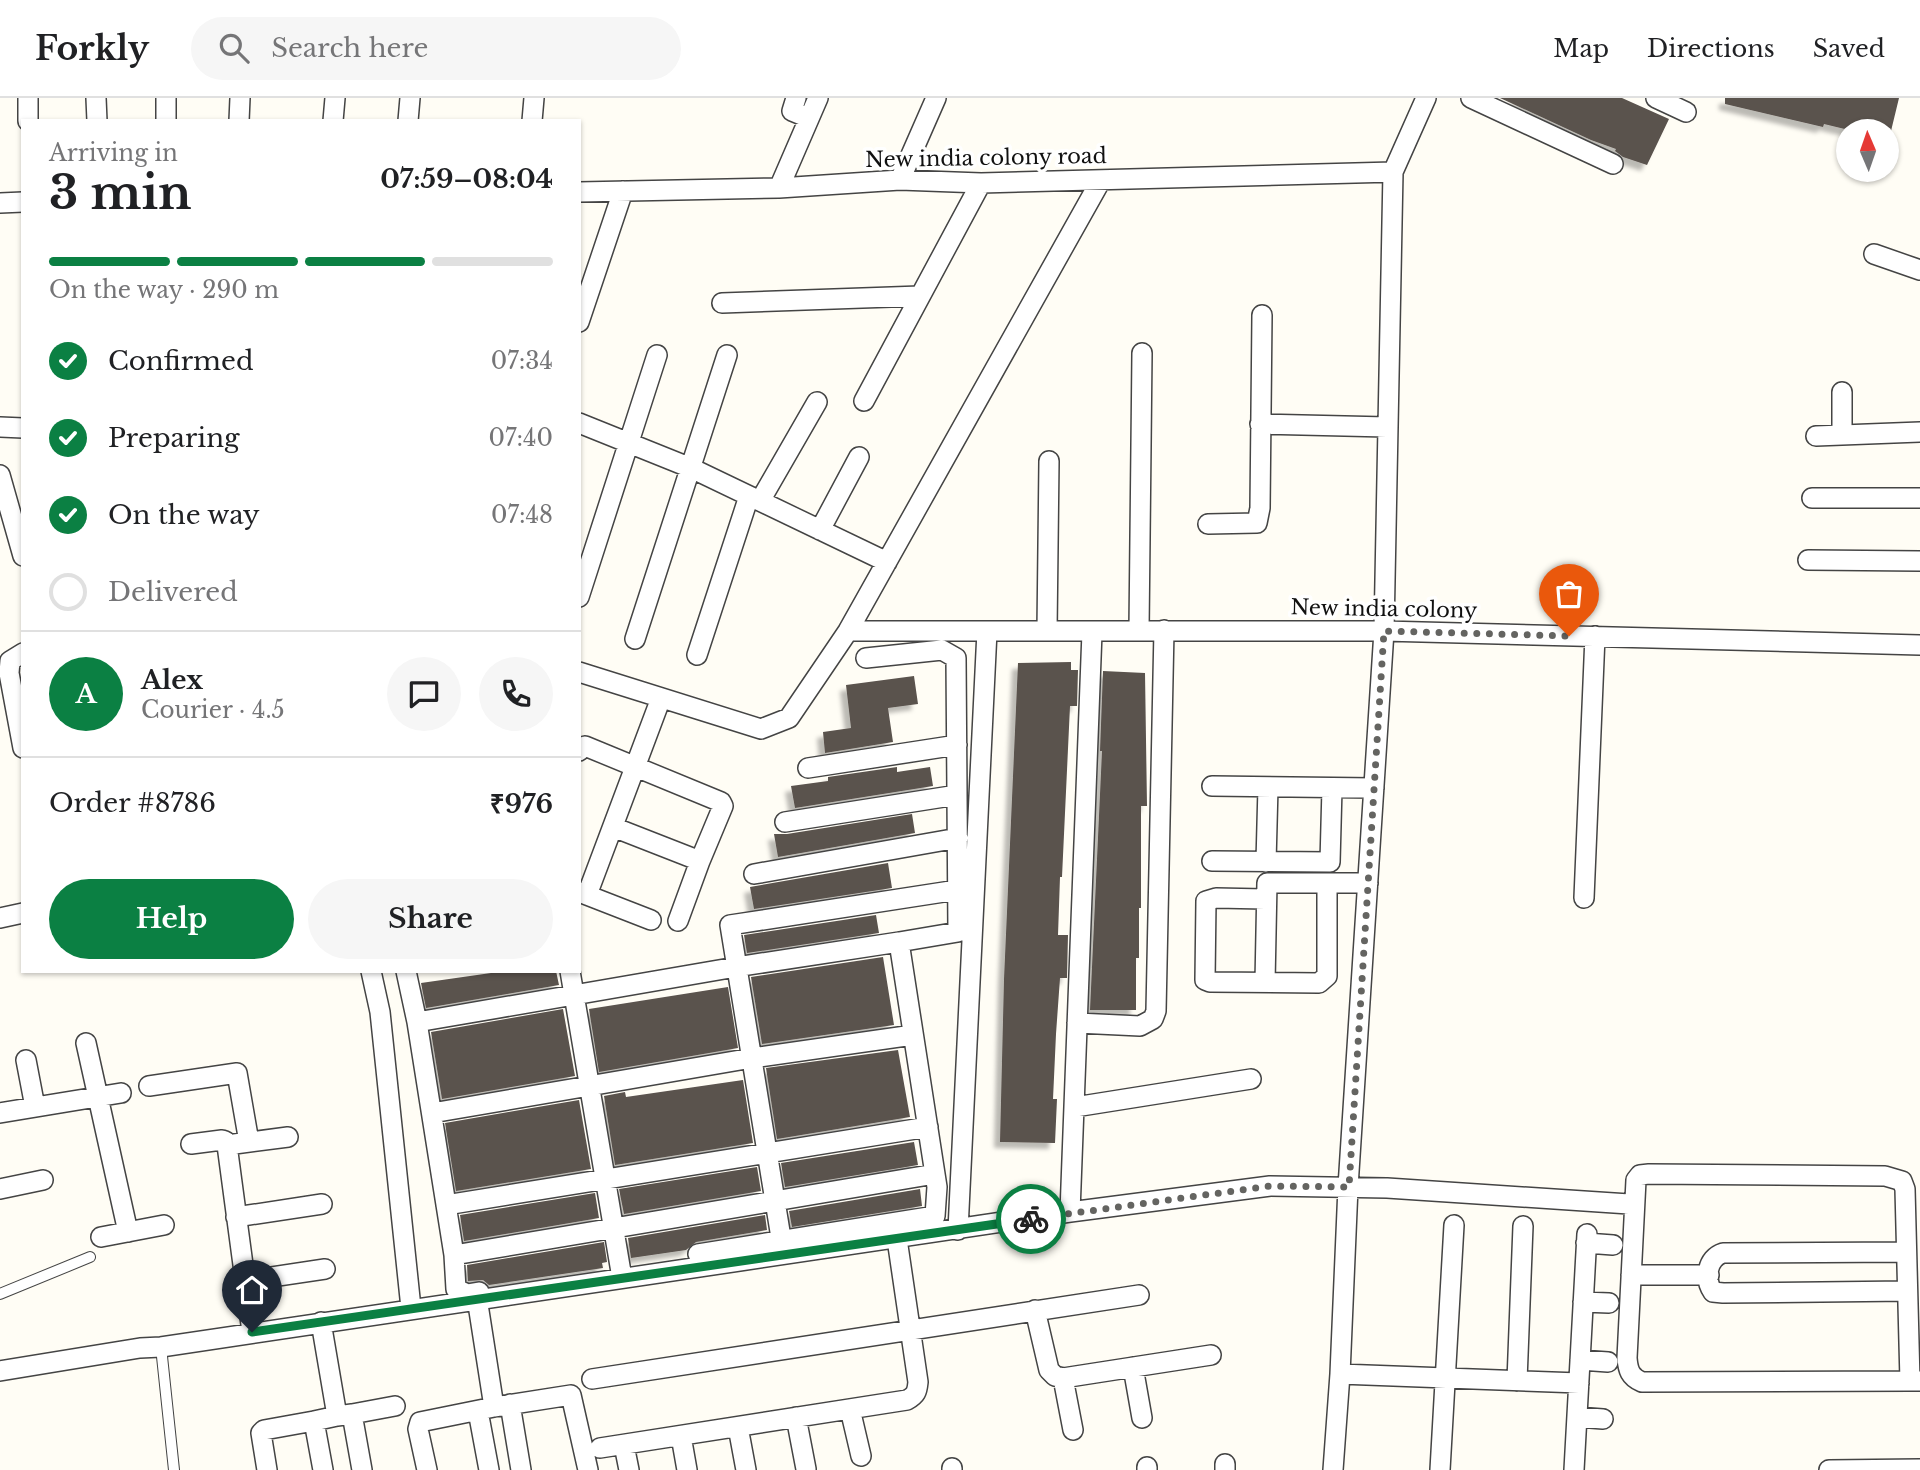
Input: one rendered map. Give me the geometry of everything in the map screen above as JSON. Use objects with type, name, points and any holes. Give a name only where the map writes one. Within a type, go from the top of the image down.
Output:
[{"type":"street","points":[[28,98],[28,119]]},
{"type":"street","points":[[96,98],[97,119]]},
{"type":"street","points":[[166,98],[166,119]]},
{"type":"street","points":[[239,119],[240,98]]},
{"type":"street","points":[[333,119],[335,98]]},
{"type":"street","points":[[408,119],[410,98]]},
{"type":"street","points":[[532,119],[534,98]]},
{"type":"street","points":[[796,98],[792,111],[809,118]]},
{"type":"street","points":[[779,188],[818,98]]},
{"type":"street","points":[[900,180],[936,98]]},
{"type":"street","points":[[1333,1470],[1384,631],[1393,172],[1426,98]]},
{"type":"street","points":[[1471,98],[1613,164]]},
{"type":"street","points":[[1656,98],[1686,112]]},
{"type":"street","name":"New india colony road","points":[[581,192],[779,188],[900,180],[981,183],[1393,172]]},
{"type":"street","points":[[581,673],[761,729],[789,718],[848,631],[1101,180]]},
{"type":"street","points":[[864,401],[981,183]]},
{"type":"street","points":[[581,308],[623,191]]},
{"type":"street","points":[[0,203],[21,202]]},
{"type":"street","points":[[1874,254],[1920,270]]},
{"type":"street","points":[[722,303],[920,296]]},
{"type":"street","points":[[1208,524],[1257,523],[1262,315]]},
{"type":"street","points":[[1139,630],[1142,353]]},
{"type":"street","points":[[581,591],[657,355]]},
{"type":"street","points":[[635,639],[727,355]]},
{"type":"street","points":[[1842,392],[1842,434]]},
{"type":"street","points":[[697,655],[754,499],[817,402]]},
{"type":"street","points":[[581,424],[691,468],[887,562]]},
{"type":"street","points":[[1260,424],[1387,427]]},
{"type":"street","points":[[0,427],[21,428]]},
{"type":"street","points":[[1816,436],[1920,432]]},
{"type":"street","points":[[820,530],[859,457]]},
{"type":"street","points":[[1047,631],[1049,460]]},
{"type":"street","points":[[0,475],[14,497],[21,550]]},
{"type":"street","points":[[1812,498],[1920,498]]},
{"type":"street","points":[[1808,560],[1920,561]]},
{"type":"street","points":[[1077,1023],[1140,1026],[1153,1019],[1156,1011],[1164,630]]},
{"type":"street","name":"New india colony","points":[[848,631],[1384,631],[1920,646]]},
{"type":"street","points":[[958,1230],[987,631]]},
{"type":"street","points":[[1070,1212],[1093,632]]},
{"type":"street","points":[[1584,898],[1595,636]]},
{"type":"street","points":[[417,1022],[958,932],[956,658],[942,650],[866,658]]},
{"type":"street","points":[[21,654],[10,661],[9,673],[21,737]]},
{"type":"street","points":[[651,920],[583,893],[613,827],[661,698]]},
{"type":"street","points":[[808,768],[957,745]]},
{"type":"street","points":[[581,750],[585,747],[636,766],[721,802],[722,809],[678,921]]},
{"type":"street","points":[[1212,786],[1374,788]]},
{"type":"street","points":[[1266,862],[1268,787]]},
{"type":"street","points":[[1212,861],[1330,862],[1332,788]]},
{"type":"street","points":[[785,822],[957,794]]},
{"type":"street","points":[[613,827],[700,861]]},
{"type":"street","points":[[754,874],[958,838]]},
{"type":"street","points":[[1265,899],[1216,898],[1206,901],[1205,980],[1319,983],[1325,980],[1327,883]]},
{"type":"street","points":[[1265,982],[1266,884],[1368,883]]},
{"type":"street","points":[[782,1247],[730,925],[957,890]]},
{"type":"street","points":[[0,918],[21,913]]},
{"type":"street","points":[[0,1371],[477,1298],[782,1247],[935,1216],[937,1187],[899,942]]},
{"type":"street","points":[[372,973],[380,1012],[411,1308]]},
{"type":"street","points":[[406,973],[432,1113],[454,1255],[456,1289],[467,1294],[621,1273]]},
{"type":"street","points":[[570,973],[621,1273]]},
{"type":"street","points":[[432,1113],[751,1058],[913,1035]]},
{"type":"street","points":[[86,1042],[128,1232]]},
{"type":"street","points":[[26,1060],[35,1107]]},
{"type":"street","points":[[149,1086],[237,1073],[249,1142]]},
{"type":"street","points":[[1074,1107],[1251,1079]]},
{"type":"street","points":[[0,1113],[121,1093]]},
{"type":"street","points":[[446,1205],[928,1127]]},
{"type":"street","points":[[226,1145],[288,1137]]},
{"type":"street","points":[[191,1144],[225,1140],[252,1332]]},
{"type":"street","points":[[454,1255],[613,1226],[775,1202],[935,1174]]},
{"type":"street","points":[[1640,1175],[1894,1178],[1902,1181],[1905,1189],[1907,1291],[1915,1381],[1642,1382],[1634,1378],[1628,1370],[1631,1275],[1636,1180],[1640,1175]]},
{"type":"street","points":[[0,1189],[43,1180]]},
{"type":"street","points":[[782,1247],[897,1239],[1070,1212],[1270,1186],[1349,1187],[1629,1203]]},
{"type":"street","points":[[236,1217],[322,1204]]},
{"type":"street","points":[[101,1237],[163,1225]]},
{"type":"street","points":[[1440,1470],[1454,1225]]},
{"type":"street","points":[[1517,1381],[1523,1226]]},
{"type":"street","points":[[600,1448],[907,1400],[917,1391],[897,1239]]},
{"type":"street","points":[[1574,1470],[1586,1239],[1613,1245]]},
{"type":"street","points":[[1906,1252],[1723,1253],[1715,1255],[1710,1262],[1708,1285],[1713,1292],[1723,1293],[1907,1291]]},
{"type":"street","points":[[245,1281],[325,1269]]},
{"type":"street","points":[[1631,1275],[1709,1275]]},
{"type":"street","points":[[592,1379],[1139,1295]]},
{"type":"street","points":[[477,1298],[494,1407],[489,1470]]},
{"type":"street","points":[[1583,1301],[1609,1303]]},
{"type":"street","points":[[1035,1310],[1049,1370],[1055,1376],[1063,1378],[1211,1354]]},
{"type":"street","points":[[320,1322],[344,1415],[362,1470]]},
{"type":"street","points":[[1580,1360],[1608,1362]]},
{"type":"street","points":[[1133,1367],[1142,1418]]},
{"type":"street","points":[[1340,1374],[1579,1383]]},
{"type":"street","points":[[1063,1378],[1073,1430]]},
{"type":"street","points":[[427,1470],[418,1429],[420,1422],[571,1395],[587,1470]]},
{"type":"street","points":[[267,1470],[261,1436],[264,1430],[395,1406]]},
{"type":"street","points":[[494,1407],[522,1470]]},
{"type":"street","points":[[850,1409],[861,1456]]},
{"type":"street","points":[[796,1417],[806,1469]]},
{"type":"street","points":[[1577,1417],[1603,1419]]},
{"type":"street","points":[[313,1421],[323,1470]]},
{"type":"street","points":[[738,1427],[746,1470]]},
{"type":"street","points":[[681,1436],[687,1470]]},
{"type":"street","points":[[624,1445],[629,1470]]},
{"type":"street","points":[[1829,1470],[1920,1469]]},
{"type":"lane","points":[[0,1294],[90,1257]]},
{"type":"lane","points":[[161,1347],[174,1470]]},
{"type":"building","points":[[1500,98],[1622,98],[1669,119],[1647,165],[1623,157],[1616,149]]},
{"type":"building","points":[[1725,98],[1899,98],[1894,119],[1836,119],[1836,127],[1824,124],[1823,127],[1725,104]]},
{"type":"building","points":[[1071,662],[1071,670],[1078,670],[1077,706],[1070,706],[1060,877],[1058,935],[1068,935],[1067,978],[1060,978],[1056,1034],[1053,1099],[1057,1099],[1055,1143],[1000,1142],[1004,979],[1018,663]]},
{"type":"building","points":[[1103,671],[1145,673],[1147,806],[1141,806],[1141,908],[1139,958],[1136,958],[1136,1010],[1090,1010]]},
{"type":"building","points":[[914,676],[918,704],[888,708],[893,742],[825,753],[823,732],[851,728],[846,685]]},
{"type":"building","points":[[897,767],[897,772],[930,767],[933,786],[795,808],[791,786],[828,781],[828,777]]},
{"type":"building","points":[[912,814],[915,833],[778,857],[774,834]]},
{"type":"building","points":[[888,863],[892,888],[754,909],[750,887]]},
{"type":"building","points":[[876,915],[879,933],[747,953],[744,935]]},
{"type":"building","points":[[883,957],[894,1025],[762,1044],[751,977]]},
{"type":"building","points":[[491,973],[556,973],[559,985],[426,1008],[421,983]]},
{"type":"building","points":[[728,987],[738,1048],[599,1072],[589,1009]]},
{"type":"building","points":[[563,1009],[575,1076],[442,1099],[431,1032]]},
{"type":"building","points":[[898,1050],[910,1117],[777,1139],[766,1068]]},
{"type":"building","points":[[743,1080],[753,1143],[615,1165],[604,1096],[625,1092],[626,1097]]},
{"type":"building","points":[[579,1100],[591,1169],[456,1191],[445,1123]]},
{"type":"building","points":[[914,1142],[918,1165],[785,1187],[781,1163]]},
{"type":"building","points":[[757,1167],[761,1191],[624,1214],[619,1189]]},
{"type":"building","points":[[920,1189],[922,1206],[792,1227],[789,1211]]},
{"type":"building","points":[[595,1193],[599,1218],[464,1241],[460,1215]]},
{"type":"building","points":[[765,1215],[767,1230],[696,1242],[686,1250],[631,1258],[628,1238]]},
{"type":"building","points":[[604,1242],[607,1262],[602,1263],[603,1268],[489,1285],[483,1280],[468,1281],[467,1265]]},
{"type":"way so far","points":[[1031,1219],[1270,1186],[1349,1187],[1384,631],[1569,636]]},
{"type":"route","points":[[252,1332],[1031,1219]]}]
